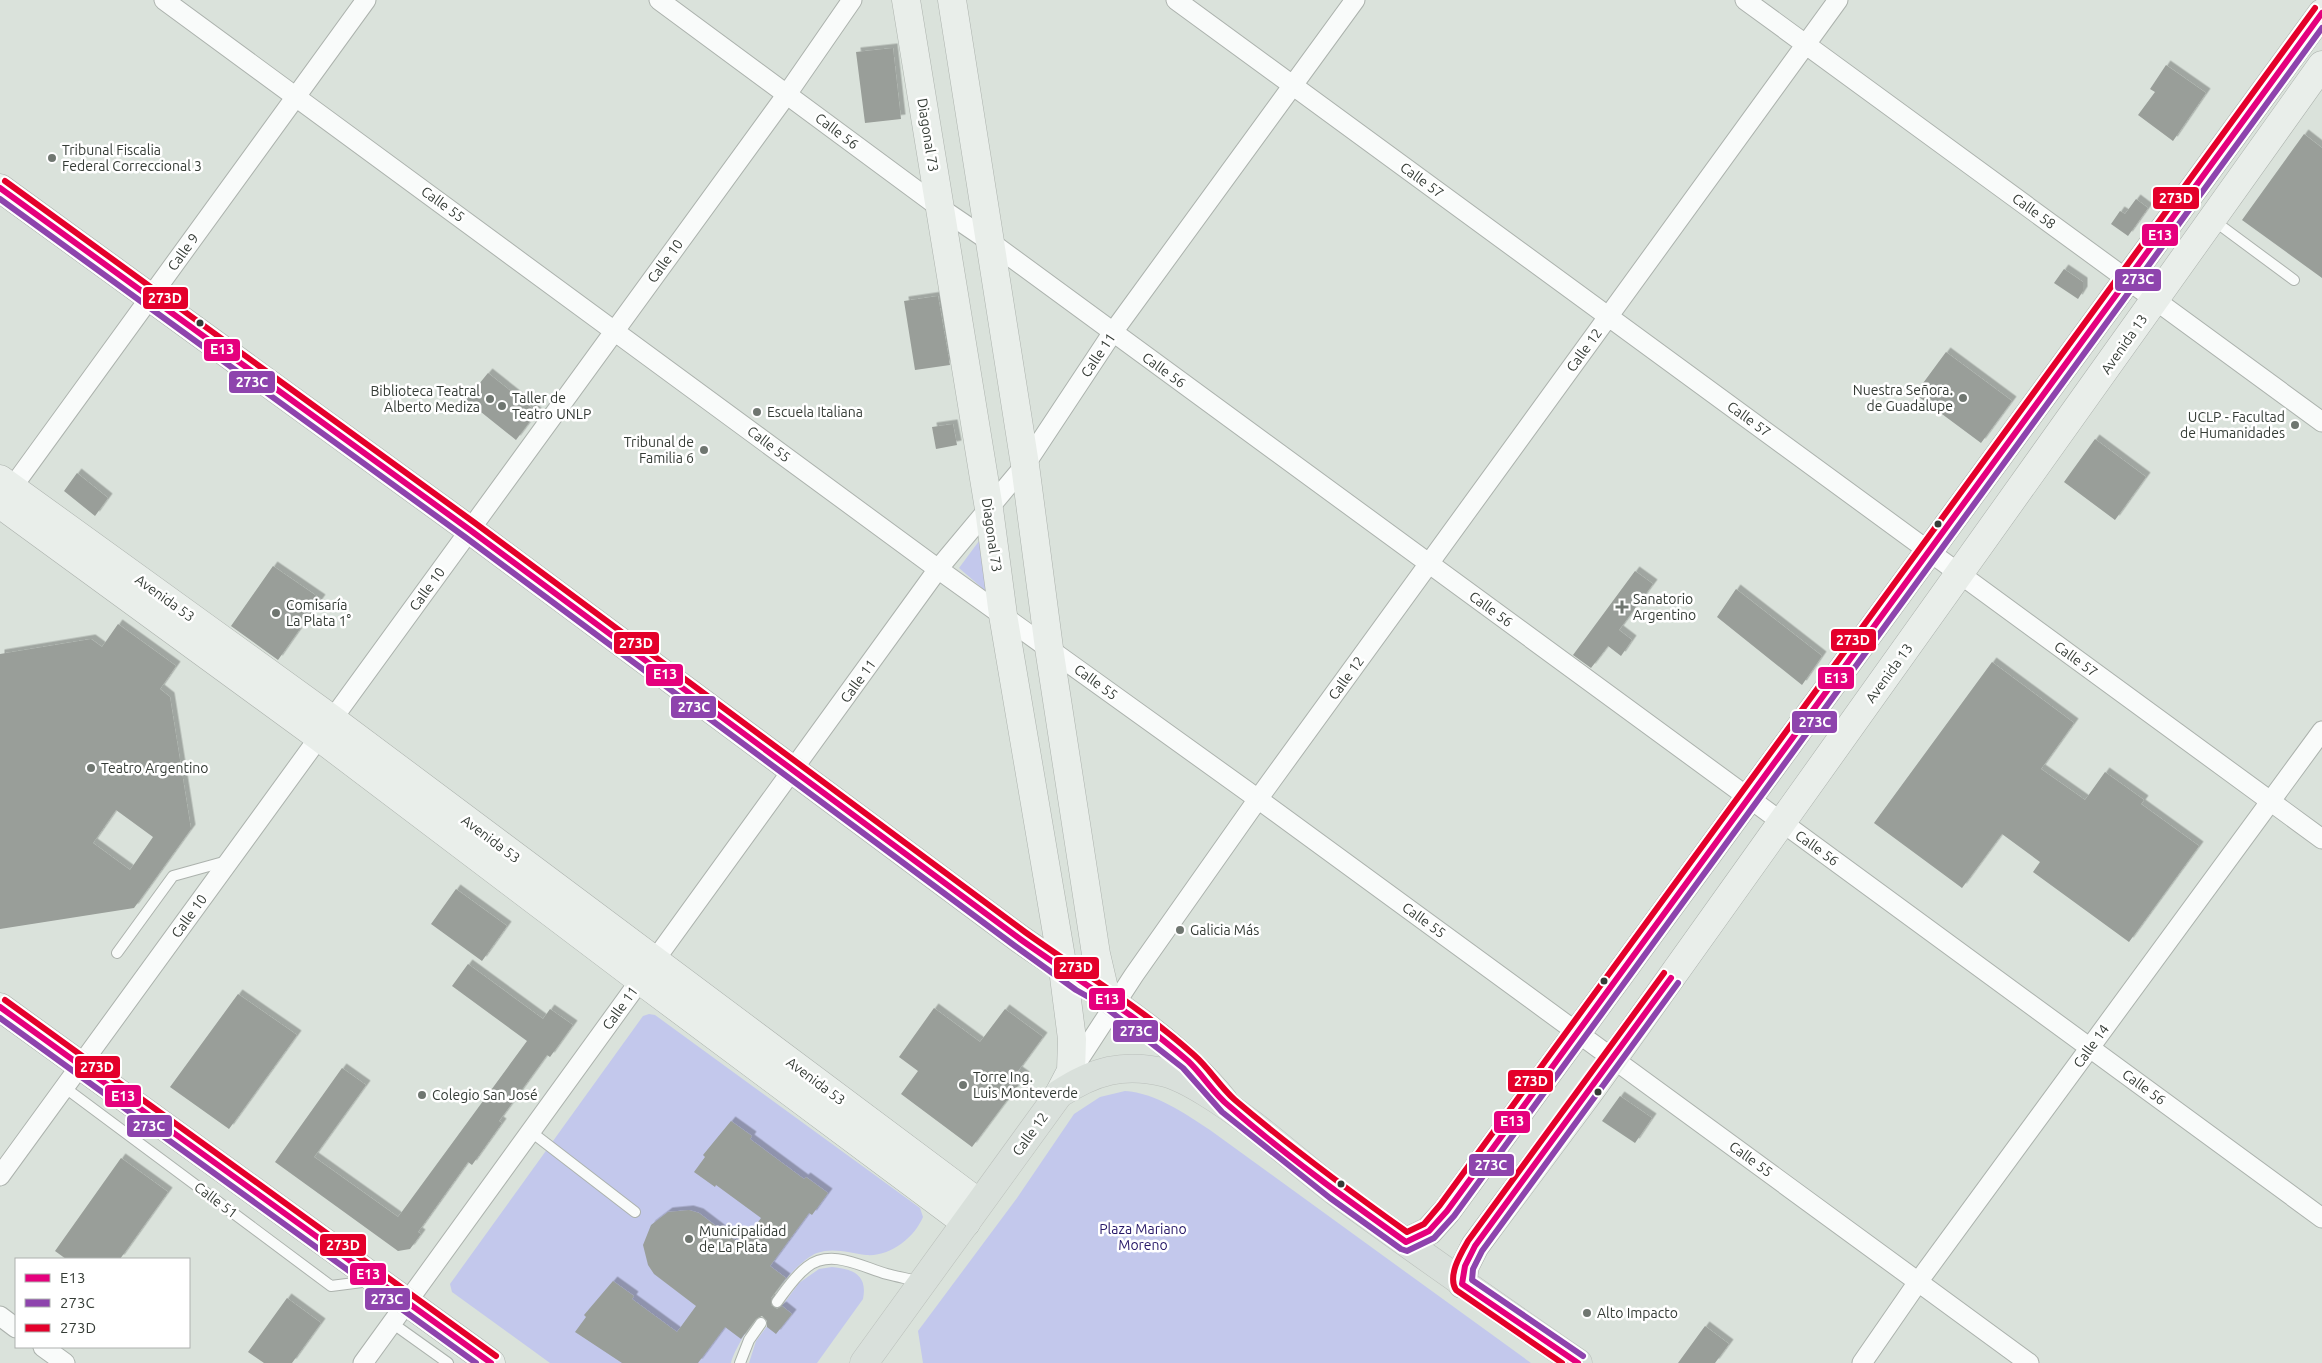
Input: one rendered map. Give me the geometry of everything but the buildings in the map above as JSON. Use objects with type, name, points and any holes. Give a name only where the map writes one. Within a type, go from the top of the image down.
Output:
[{"type":"main road","name":"Diagonal 73","points":[[906,0],[989,509],[1004,615],[1063,969],[1072,1039],[1065,1082]]},
{"type":"main road","points":[[952,0],[1025,465],[1049,648],[1096,954],[1110,1001]]},
{"type":"main road","points":[[1406,1242],[1429,1231],[1447,1211],[2322,13]]},
{"type":"main road","name":"Avenida 13","points":[[1462,1284],[1465,1266],[1476,1246],[1613,1059],[2322,66]]},
{"type":"main road","points":[[0,188],[470,530],[1063,969],[1110,1001],[1189,1062],[1227,1105]]},
{"type":"main road","name":"Avenida 53","points":[[2,496],[326,728],[647,971],[973,1213]]},
{"type":"main road","points":[[0,1007],[377,1280],[400,1313],[491,1363]]},
{"type":"main road","points":[[1065,1082],[1080,1080],[1098,1073],[1138,1068],[1169,1073],[1190,1083],[1227,1105],[1335,1191],[1462,1284],[1578,1363]]},
{"type":"main road","name":"Calle 12","points":[[864,1363],[1065,1082]]},
{"type":"street","name":"Calle 55","points":[[164,0],[938,569],[1258,799],[2029,1363]]},
{"type":"street","name":"Calle 9","points":[[2,496],[150,298],[366,0]]},
{"type":"street","name":"Calle 56","points":[[659,0],[939,207],[989,241],[2322,1218]]},
{"type":"street","name":"Calle 10","points":[[0,1176],[787,94],[852,0]]},
{"type":"street","name":"Calle 57","points":[[1176,0],[2322,839]]},
{"type":"street","name":"Calle 11","points":[[363,1363],[938,569],[1025,465],[1113,332],[1355,0]]},
{"type":"street","name":"Calle 58","points":[[1745,0],[2322,422]]},
{"type":"street","name":"Calle 12","points":[[1065,1082],[1110,1001],[1838,0]]},
{"type":"street","name":"Calle 14","points":[[1862,1363],[1918,1282],[2322,731]]},
{"type":"street","points":[[0,1316],[15,1327]]},
{"type":"street","points":[[44,1348],[65,1363]]},
{"type":"lane","points":[[2212,220],[2294,280]]},
{"type":"lane","points":[[117,953],[172,876],[229,861]]},
{"type":"lane","name":"Calle 51","points":[[64,1087],[331,1286],[377,1280]]},
{"type":"lane","points":[[530,1131],[635,1212]]},
{"type":"lane","points":[[776,1302],[792,1281],[807,1267],[818,1261],[832,1258],[851,1261],[888,1274],[922,1282]]},
{"type":"lane","points":[[400,1313],[448,1363]]},
{"type":"lane","points":[[740,1363],[748,1340],[761,1323]]},
{"type":"green space","points":[[982,537],[988,593],[959,568]]},
{"type":"green space","points":[[655,1015],[920,1208],[923,1217],[914,1232],[907,1239],[884,1253],[866,1255],[829,1250],[817,1253],[806,1259],[780,1285],[754,1320],[735,1351],[731,1363],[550,1363],[452,1292],[450,1284],[643,1016]]},
{"type":"green space","name":"Plaza Mariano Moreno","points":[[1125,1091],[1159,1100],[1210,1130],[1531,1363],[923,1363],[918,1331],[1017,1198],[1074,1114],[1100,1097]]},
{"type":"green space","points":[[832,1267],[852,1271],[861,1278],[864,1291],[863,1299],[817,1363],[749,1363],[756,1341],[799,1283],[819,1269]]},
{"type":"transit line","name":"273D","points":[[5,181],[475,523],[1025,932],[1154,1022],[1194,1055],[1230,1095],[1256,1117],[1320,1168],[1407,1232],[1424,1224],[1440,1205],[2315,8]]},
{"type":"transit line","name":"E13","points":[[0,188],[470,530],[1020,939],[1148,1028],[1188,1061],[1223,1101],[1250,1124],[1316,1176],[1406,1242],[1429,1231],[1447,1211],[2322,13]]},
{"type":"transit line","name":"273C","points":[[0,199],[465,537],[1015,946],[1076,990],[1101,1004],[1183,1068],[1222,1112],[1330,1198],[1401,1249],[1407,1251],[1434,1238],[1454,1216],[2322,28]]},
{"type":"transit line","name":"273D","points":[[1562,1363],[1456,1290],[1453,1278],[1454,1272],[1468,1241],[1664,973]]},
{"type":"transit line","name":"E13","points":[[1578,1363],[1462,1284],[1465,1266],[1475,1246],[1671,978]]},
{"type":"transit line","name":"273C","points":[[1583,1356],[1472,1280],[1473,1269],[1482,1251],[1678,983]]},
{"type":"transit line","name":"273D","points":[[5,1000],[496,1356]]},
{"type":"transit line","name":"E13","points":[[0,1007],[491,1363]]},
{"type":"transit line","name":"273C","points":[[0,1018],[476,1363]]},
{"type":"place","name":"Tribunal Fiscalia Federal Correccional 3","points":[[52,158]]},
{"type":"place","name":"Nuestra Señora. de Guadalupe","points":[[1963,398]]},
{"type":"place","name":"Biblioteca Teatral Alberto Mediza","points":[[490,399]]},
{"type":"place","name":"Taller de Teatro UNLP","points":[[502,406]]},
{"type":"place","name":"Escuela Italiana","points":[[757,412]]},
{"type":"place","name":"UCLP - Facultad de Humanidades","points":[[2295,425]]},
{"type":"place","name":"Tribunal de Familia 6","points":[[704,450]]},
{"type":"place","name":"Sanatorio Argentino","points":[[1622,607]]},
{"type":"place","name":"Comisaría La Plata 1°","points":[[276,613]]},
{"type":"place","name":"Teatro Argentino","points":[[91,768]]},
{"type":"place","name":"Galicia Más","points":[[1180,930]]},
{"type":"place","name":"Torre Ing. Luis Monteverde","points":[[963,1085]]},
{"type":"place","name":"Colegio San José","points":[[422,1095]]},
{"type":"place","name":"Municipalidad de La Plata","points":[[689,1239]]},
{"type":"place","name":"Alto Impacto","points":[[1587,1313]]}]
